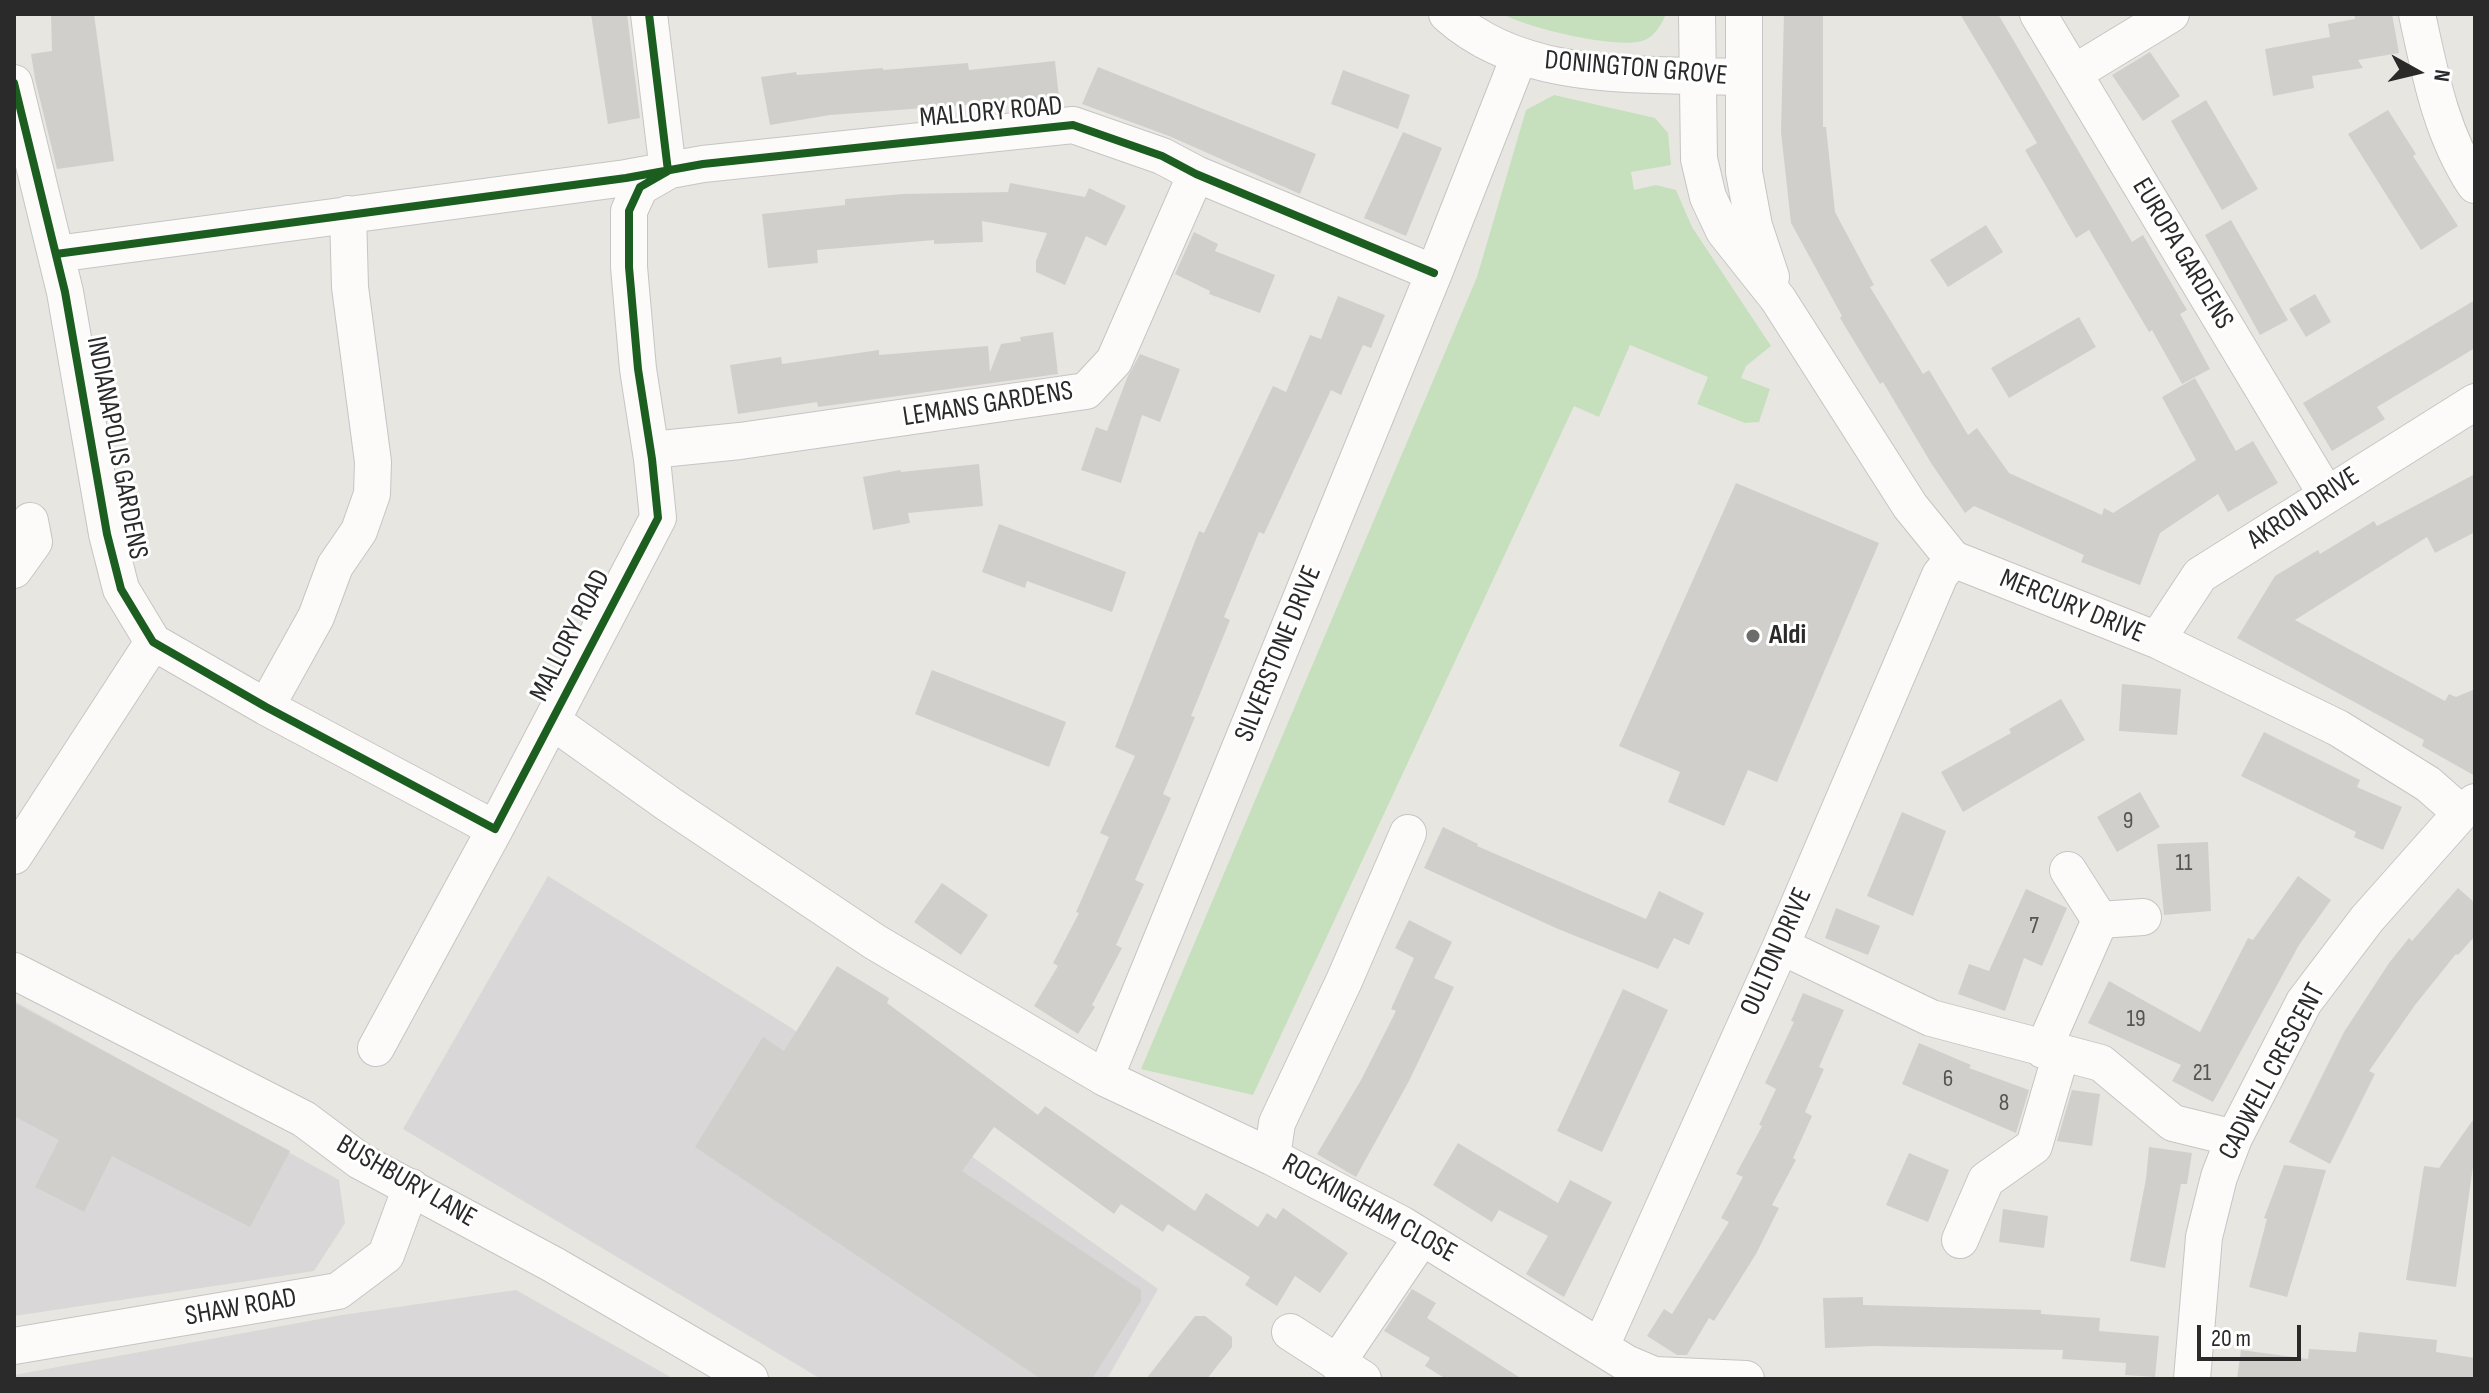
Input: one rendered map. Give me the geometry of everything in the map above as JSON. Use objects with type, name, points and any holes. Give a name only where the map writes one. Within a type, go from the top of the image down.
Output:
[{"type":"street","points":[[649,14],[668,171]]},
{"type":"street","name":"DONINGTON GROVE","points":[[1447,14],[1460,26],[1519,57],[1541,64],[1591,71],[1743,77]]},
{"type":"street","name":"MERCURY DRIVE","points":[[1697,14],[1699,159],[1708,197],[1724,231],[1778,299],[1910,506],[1953,559],[2157,640],[2338,728],[2468,808]]},
{"type":"street","name":"MERCURY DRIVE","points":[[1744,14],[1744,172],[1754,226],[1778,299]]},
{"type":"street","name":"EUROPA GARDENS","points":[[2038,14],[2326,494]]},
{"type":"street","points":[[2074,73],[2171,14]]},
{"type":"street","points":[[2417,14],[2439,110],[2460,162],[2475,185]]},
{"type":"street","name":"SILVERSTONE DRIVE","points":[[1105,1078],[1519,57]]},
{"type":"street","name":"INDIANAPOLIS GARDENS","points":[[14,83],[56,254],[114,561],[121,589],[153,642],[266,707],[488,825]]},
{"type":"street","name":"MALLORY ROAD","points":[[56,254],[703,164],[1073,125],[1162,156],[1196,174],[1434,273]]},
{"type":"street","name":"MALLORY ROAD","points":[[376,1048],[488,825],[552,721],[658,518],[638,369],[630,282],[629,211],[640,187],[668,171]]},
{"type":"street","name":"LEMANS GARDENS","points":[[652,459],[661,449],[755,439],[1086,391],[1114,361],[1196,174]]},
{"type":"street","points":[[266,707],[316,617],[335,566],[359,531],[372,494],[373,462],[350,287],[348,214]]},
{"type":"street","name":"AKRON DRIVE","points":[[2157,640],[2200,575],[2475,402]]},
{"type":"street","points":[[14,570],[34,542],[30,521]]},
{"type":"street","name":"OULTON DRIVE","points":[[1601,1346],[1781,946],[1940,575],[1953,559]]},
{"type":"street","points":[[14,856],[153,642]]},
{"type":"street","points":[[552,721],[670,805],[875,942],[1105,1078],[1272,1157]]},
{"type":"street","name":"CADWELL CRESCENT","points":[[2192,1379],[2204,1237],[2219,1177],[2234,1138],[2304,1002],[2367,919],[2468,808]]},
{"type":"street","name":"ROCKINGHAM CLOSE","points":[[1408,833],[1344,981],[1277,1123],[1272,1157],[1422,1237],[1626,1363],[1654,1375],[1746,1379]]},
{"type":"street","points":[[2068,870],[2100,920]]},
{"type":"street","points":[[2100,920],[2143,917]]},
{"type":"street","points":[[1960,1240],[1986,1180],[2034,1146],[2052,1052],[2100,920]]},
{"type":"street","points":[[1781,946],[1931,1018],[2101,1063],[2173,1123],[2234,1138]]},
{"type":"street","name":"BUSHBURY LANE","points":[[14,971],[304,1119],[360,1161],[554,1265],[750,1379]]},
{"type":"street","name":"SHAW ROAD","points":[[14,1346],[338,1291],[386,1255],[411,1187]]},
{"type":"street","points":[[1290,1332],[1350,1371],[1422,1237]]},
{"type":"shaded area","points":[[548,876],[790,1027],[1158,1289],[1107,1379],[821,1379],[403,1129]]},
{"type":"shaded area","points":[[14,1001],[339,1180],[345,1223],[314,1271],[14,1316]]},
{"type":"shaded area","points":[[516,1290],[674,1379],[14,1379],[14,1375],[342,1315]]},
{"type":"green space","points":[[1503,14],[1666,14],[1651,37],[1630,43],[1572,36]]},
{"type":"green space","points":[[1554,95],[1655,118],[1668,133],[1671,165],[1631,172],[1634,190],[1656,185],[1676,190],[1692,227],[1771,346],[1746,366],[1741,378],[1770,389],[1759,422],[1745,423],[1697,404],[1708,377],[1630,345],[1599,417],[1574,406],[1253,1095],[1141,1069],[1477,277],[1526,110]]},
{"type":"building","points":[[51,14],[94,14],[114,161],[57,169],[31,54],[52,51]]},
{"type":"building","points":[[591,14],[627,14],[640,118],[608,124]]},
{"type":"building","points":[[1784,14],[1823,14],[1823,127],[1826,127],[1835,212],[1874,285],[1870,287],[1923,374],[1929,370],[1968,435],[1977,428],[2009,473],[2102,515],[2104,508],[2113,513],[2196,460],[2162,397],[2195,378],[2236,451],[2253,441],[2278,483],[2228,512],[2218,494],[2160,533],[2140,585],[2081,562],[2084,555],[1974,506],[1965,513],[1840,318],[1842,316],[1791,223],[1781,132]]},
{"type":"building","points":[[1960,14],[1998,14],[2132,242],[2143,235],[2187,310],[2180,314],[2210,369],[2182,384],[2089,230],[2076,238],[2025,150],[2037,143]]},
{"type":"building","points":[[2354,14],[2392,14],[2399,53],[2358,60],[2363,68],[2312,76],[2314,88],[2273,96],[2265,49],[2330,37],[2328,24],[2355,19]]},
{"type":"building","points":[[2150,52],[2180,96],[2143,121],[2112,75]]},
{"type":"building","points":[[1055,61],[1059,98],[830,115],[770,125],[761,77],[796,72],[797,75],[968,63],[969,70]]},
{"type":"building","points":[[1098,67],[1316,154],[1300,194],[1169,136],[1082,104]]},
{"type":"building","points":[[1343,70],[1410,95],[1398,129],[1331,104]]},
{"type":"building","points":[[2206,100],[2258,189],[2222,210],[2171,121]]},
{"type":"building","points":[[2388,110],[2458,226],[2421,250],[2348,134]]},
{"type":"building","points":[[1403,132],[1442,148],[1406,236],[1364,218]]},
{"type":"building","points":[[1010,183],[1085,197],[1089,188],[1126,206],[1106,246],[1086,236],[1065,285],[1036,272],[1036,261],[1047,233],[982,221],[983,242],[934,244],[934,240],[817,250],[818,263],[768,268],[762,214],[845,205],[845,199],[903,194],[1008,192]]},
{"type":"building","points":[[2231,220],[2288,320],[2260,335],[2205,235]]},
{"type":"building","points":[[1986,225],[2003,252],[1948,287],[1930,260]]},
{"type":"building","points":[[1194,232],[1218,244],[1215,251],[1275,275],[1260,313],[1209,294],[1210,291],[1175,274]]},
{"type":"building","points":[[2315,294],[2331,322],[2306,337],[2289,309]]},
{"type":"building","points":[[1338,296],[1385,315],[1371,348],[1363,345],[1341,395],[1331,390],[1264,534],[1259,532],[1224,617],[1230,620],[1163,794],[1171,798],[1135,880],[1144,884],[1116,945],[1122,948],[1092,1005],[1095,1007],[1078,1034],[1034,1006],[1058,966],[1053,963],[1079,913],[1076,912],[1109,837],[1100,833],[1135,756],[1115,747],[1199,531],[1204,533],[1273,386],[1286,392],[1310,335],[1321,339]]},
{"type":"building","points":[[2475,300],[2475,348],[2377,407],[2385,419],[2332,451],[2303,403]]},
{"type":"building","points":[[2079,317],[2096,347],[2009,398],[1991,368]]},
{"type":"building","points":[[1053,332],[1058,374],[818,407],[817,402],[738,414],[730,365],[781,357],[782,364],[879,350],[879,355],[988,346],[990,372],[1001,344],[1021,341],[1020,337]]},
{"type":"building","points":[[1140,354],[1180,369],[1160,422],[1142,415],[1121,483],[1081,470],[1096,427],[1107,431],[1127,378]]},
{"type":"building","points":[[979,464],[983,506],[908,513],[910,523],[873,530],[863,477],[900,470]]},
{"type":"building","points":[[2475,474],[2475,532],[2435,553],[2427,537],[2295,620],[2445,701],[2449,694],[2456,697],[2475,689],[2475,776],[2422,746],[2424,740],[2237,638],[2275,576],[2318,550],[2320,554],[2374,521],[2377,526]]},
{"type":"building","name":"Aldi","points":[[1736,483],[1879,543],[1777,782],[1748,770],[1724,826],[1668,802],[1680,772],[1619,746]]},
{"type":"building","points":[[999,524],[1126,572],[1112,612],[1027,581],[1025,588],[982,572]]},
{"type":"building","points":[[932,670],[1066,722],[1049,767],[915,714]]},
{"type":"building","points":[[2122,684],[2181,689],[2177,735],[2119,731]]},
{"type":"building","points":[[2061,699],[2085,740],[1963,812],[1941,772],[2011,733],[2009,729]]},
{"type":"building","points":[[2264,732],[2360,780],[2357,787],[2402,807],[2383,850],[2354,837],[2356,832],[2241,776]]},
{"type":"building","points":[[2140,792],[2160,827],[2117,852],[2097,817]]},
{"type":"building","points":[[1902,812],[1946,831],[1913,916],[1867,896]]},
{"type":"building","points":[[1443,827],[1477,846],[1646,919],[1659,891],[1704,913],[1689,945],[1674,938],[1658,969],[1558,929],[1424,868]]},
{"type":"building","points":[[2208,842],[2211,911],[2164,915],[2157,844]]},
{"type":"building","points":[[2298,876],[2331,900],[2299,945],[2213,1102],[2172,1081],[2181,1065],[2088,1023],[2109,981],[2200,1032],[2248,938],[2253,940]]},
{"type":"building","points":[[942,883],[988,915],[961,955],[914,922]]},
{"type":"building","points":[[2458,888],[2475,903],[2475,936],[2456,954],[2415,1005],[2369,1071],[2375,1074],[2330,1164],[2289,1142],[2344,1032],[2389,963]]},
{"type":"building","points":[[2026,889],[2067,908],[2042,966],[2024,958],[2005,1011],[1958,994],[1969,964],[1989,971]]},
{"type":"building","points":[[1836,908],[1880,926],[1868,955],[1825,938]]},
{"type":"building","points":[[1409,920],[1452,942],[1434,978],[1454,987],[1409,1081],[1356,1177],[1317,1154],[1361,1080],[1396,1011],[1391,1009],[1414,958],[1395,948]]},
{"type":"building","points":[[837,966],[889,998],[887,1003],[1038,1115],[1045,1106],[1195,1211],[1206,1193],[1258,1227],[1267,1213],[1276,1219],[1283,1208],[1348,1253],[1320,1293],[1295,1276],[1277,1306],[1245,1285],[1250,1277],[1168,1224],[1163,1232],[1121,1204],[1114,1214],[994,1127],[962,1171],[1141,1290],[1141,1301],[1092,1379],[1041,1379],[695,1147],[763,1037],[784,1051]]},
{"type":"building","points":[[1623,989],[1668,1010],[1602,1152],[1557,1131]]},
{"type":"building","points":[[1803,993],[1844,1010],[1819,1067],[1824,1069],[1805,1112],[1812,1116],[1793,1158],[1796,1160],[1772,1205],[1779,1208],[1756,1254],[1714,1321],[1709,1318],[1687,1355],[1677,1355],[1647,1336],[1664,1309],[1672,1314],[1729,1222],[1721,1218],[1743,1177],[1736,1174],[1762,1126],[1759,1125],[1776,1089],[1765,1083],[1794,1022],[1791,1021]]},
{"type":"building","points":[[14,1003],[290,1151],[250,1227],[112,1156],[84,1212],[35,1187],[59,1140],[14,1116]]},
{"type":"building","points":[[1919,1043],[1971,1065],[1969,1068],[2029,1090],[2016,1133],[1902,1084]]},
{"type":"building","points":[[2072,1090],[2100,1094],[2092,1146],[2057,1141]]},
{"type":"building","points":[[2475,1117],[2475,1152],[2456,1287],[2406,1280],[2424,1166],[2439,1168]]},
{"type":"building","points":[[1458,1143],[1558,1203],[1570,1180],[1612,1202],[1564,1297],[1526,1274],[1548,1236],[1499,1210],[1492,1222],[1433,1185]]},
{"type":"building","points":[[2149,1147],[2192,1153],[2187,1184],[2181,1184],[2165,1268],[2130,1261]]},
{"type":"building","points":[[1909,1153],[1949,1170],[1928,1222],[1886,1205]]},
{"type":"building","points":[[2284,1165],[2326,1170],[2287,1297],[2249,1287],[2267,1219],[2264,1218]]},
{"type":"building","points":[[2003,1209],[2048,1216],[2044,1248],[1999,1242]]},
{"type":"building","points":[[1412,1289],[1436,1303],[1427,1318],[1522,1379],[1446,1379],[1425,1366],[1430,1358],[1384,1331]]},
{"type":"building","points":[[1863,1297],[1863,1305],[2041,1310],[2041,1314],[2100,1318],[2099,1331],[2159,1336],[2155,1377],[2125,1375],[2126,1363],[2062,1359],[2063,1350],[1875,1346],[1825,1348],[1823,1298]]},
{"type":"building","points":[[1195,1316],[1205,1316],[1232,1337],[1232,1347],[1207,1379],[1146,1379]]},
{"type":"building","points":[[2359,1332],[2437,1340],[2436,1352],[2475,1358],[2475,1379],[2237,1379],[2241,1350],[2308,1359],[2309,1349],[2356,1352]]},
{"type":"cycle path","points":[[14,83],[65,292],[107,534],[121,589],[153,642],[266,707],[495,829],[658,518],[638,369],[629,267],[629,211],[640,187],[668,171],[649,14]]},
{"type":"cycle path","points":[[56,254],[626,178],[703,164],[1073,125],[1162,156],[1196,174],[1434,273]]},
{"type":"place","name":"Aldi","points":[[1753,636]]}]
